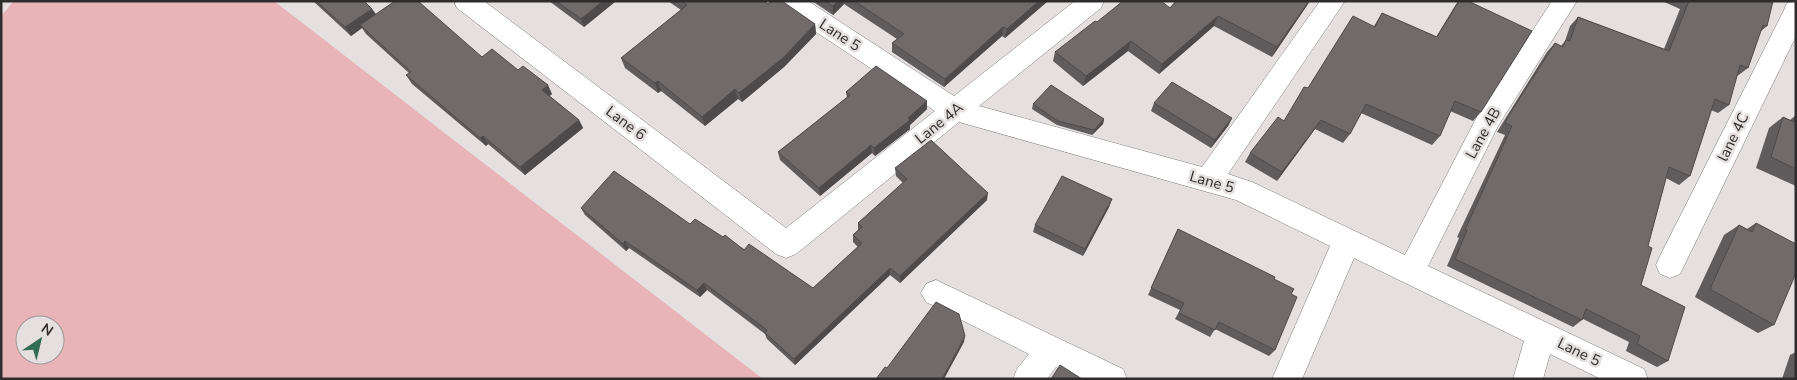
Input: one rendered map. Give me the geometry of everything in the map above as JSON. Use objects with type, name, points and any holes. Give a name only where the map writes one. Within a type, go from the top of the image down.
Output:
[{"type":"street","name":"Lane 6","points":[[466,1],[786,245]]},
{"type":"street","name":"Lane 5","points":[[789,1],[955,110],[1242,190],[1633,379]]},
{"type":"street","name":"Lane 4A","points":[[786,245],[1092,1]]},
{"type":"street","points":[[1208,181],[1334,1]]},
{"type":"street","name":"Lane 4B","points":[[1411,271],[1489,119],[1566,1]]},
{"type":"street","name":"lane 4C","points":[[1670,265],[1796,10]]},
{"type":"street","points":[[1287,379],[1347,241]]},
{"type":"street","points":[[936,293],[1112,379]]},
{"type":"street","points":[[1528,379],[1541,334]]},
{"type":"street","points":[[1028,379],[1051,349]]},
{"type":"shaded area","points":[[14,1],[274,1],[763,379],[1,379],[1,16]]},
{"type":"building","points":[[316,1],[364,1],[372,9],[345,27]]},
{"type":"building","points":[[395,1],[418,1],[482,57],[492,49],[518,70],[523,66],[548,85],[542,90],[579,120],[520,167],[483,136],[480,138],[406,75],[411,72],[360,25]]},
{"type":"building","points":[[556,1],[603,1],[581,19]]},
{"type":"building","points":[[681,1],[764,1],[768,4],[771,1],[782,1],[815,24],[783,58],[739,93],[735,89],[702,117],[658,81],[655,83],[621,58],[687,5]]},
{"type":"building","points":[[825,1],[838,1],[833,6]]},
{"type":"building","points":[[854,1],[1039,1],[1007,29],[1003,27],[945,79],[892,43],[904,34]]},
{"type":"building","points":[[1123,1],[1161,1],[1170,8],[1176,1],[1309,1],[1277,47],[1218,16],[1162,64],[1131,41],[1086,76],[1055,52]]},
{"type":"building","points":[[1459,1],[1468,1],[1532,31],[1481,112],[1455,101],[1440,136],[1366,104],[1350,134],[1321,120],[1282,172],[1250,153],[1278,117],[1284,121],[1304,87],[1308,88],[1353,16],[1375,27],[1382,13],[1437,37]]},
{"type":"building","points":[[1689,1],[1773,1],[1767,26],[1763,25],[1748,68],[1740,65],[1729,105],[1715,99],[1690,176],[1669,167],[1648,246],[1652,248],[1641,285],[1685,307],[1668,361],[1637,344],[1640,336],[1586,309],[1582,320],[1455,259],[1467,230],[1465,230],[1512,126],[1505,123],[1507,118],[1555,43],[1563,47],[1566,40],[1570,41],[1578,17],[1669,51]]},
{"type":"building","points":[[876,66],[927,101],[908,118],[910,120],[874,148],[871,145],[819,188],[778,152],[850,95],[846,92]]},
{"type":"building","points":[[1172,82],[1232,118],[1215,140],[1154,103]]},
{"type":"building","points":[[1051,85],[1104,119],[1094,130],[1058,121],[1033,104]]},
{"type":"building","points":[[1783,117],[1794,122],[1796,117],[1796,169],[1771,157]]},
{"type":"building","points":[[931,140],[988,193],[900,276],[890,268],[794,359],[765,333],[767,330],[704,283],[697,290],[625,241],[623,244],[581,208],[614,171],[690,224],[695,219],[723,237],[725,235],[744,250],[749,244],[813,288],[862,243],[853,235],[862,227],[858,223],[907,179],[895,168]]},
{"type":"building","points":[[1062,176],[1112,199],[1085,249],[1035,225]]},
{"type":"building","points":[[1756,223],[1796,244],[1796,273],[1774,325],[1710,289],[1739,225],[1752,232]]},
{"type":"building","points":[[1178,229],[1275,277],[1274,279],[1294,289],[1291,294],[1297,297],[1275,350],[1219,322],[1215,330],[1179,313],[1184,303],[1151,288]]},
{"type":"building","points":[[936,302],[959,314],[965,336],[942,379],[876,379],[885,367],[887,368]]},
{"type":"building","points":[[1060,365],[1082,379],[1051,379]]}]
